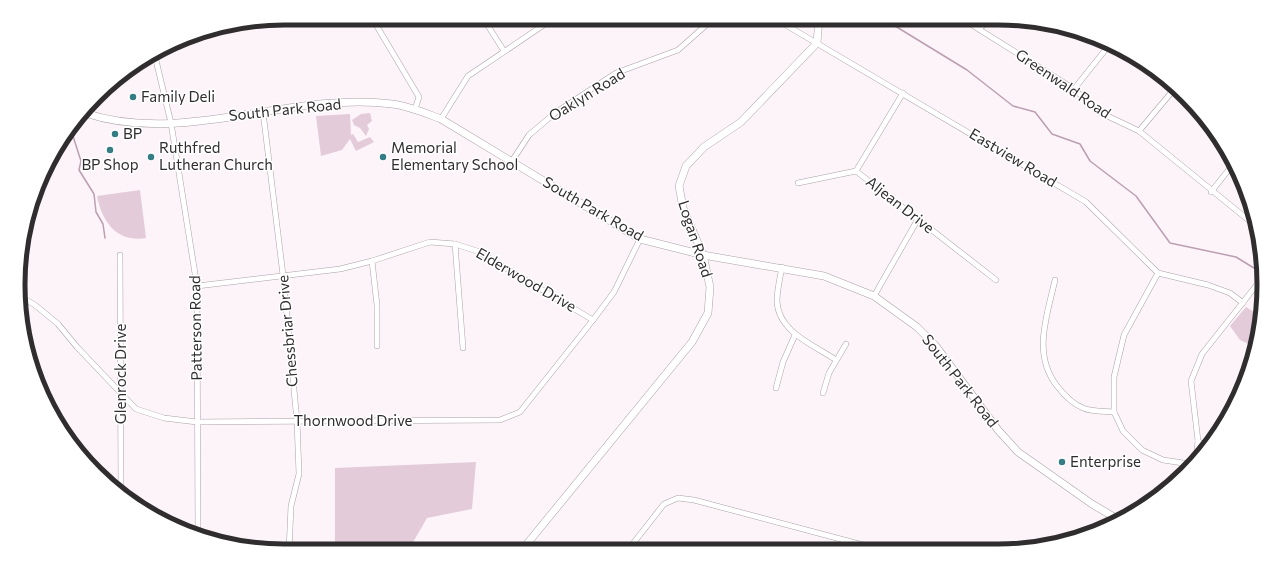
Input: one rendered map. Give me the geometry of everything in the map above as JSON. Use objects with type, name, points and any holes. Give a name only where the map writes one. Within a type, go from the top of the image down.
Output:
[{"type":"main road","points":[[817,43],[818,25]]},
{"type":"main road","name":"Logan Road","points":[[527,544],[692,342],[708,313],[710,287],[703,255],[683,208],[680,186],[686,166],[704,147],[741,122],[817,43]]},
{"type":"main road","name":"South Park Road","points":[[88,114],[126,122],[171,123],[331,103],[373,102],[393,104],[415,109],[441,119],[640,239],[703,255],[782,267],[824,276],[874,296],[917,327],[935,345],[998,430],[1018,452],[1092,504],[1113,516]]},
{"type":"street","points":[[376,25],[419,98],[415,109]]},
{"type":"street","points":[[487,25],[504,51]]},
{"type":"street","points":[[441,119],[468,76],[543,25]]},
{"type":"street","name":"Oaklyn Road","points":[[512,161],[529,135],[555,113],[616,73],[678,50],[706,25]]},
{"type":"street","name":"Eastview Road","points":[[786,25],[1086,202],[1158,273]]},
{"type":"street","name":"Greenwald Road","points":[[972,25],[1074,89],[1099,112],[1139,132],[1211,192],[1249,221]]},
{"type":"street","points":[[979,29],[983,25]]},
{"type":"street","points":[[1074,89],[1106,49]]},
{"type":"street","name":"Patterson Road","points":[[156,60],[171,123],[197,286],[198,529]]},
{"type":"street","points":[[1139,132],[1172,92]]},
{"type":"street","name":"Aljean Drive","points":[[903,93],[856,171],[996,280]]},
{"type":"street","name":"Chessbriar Drive","points":[[263,112],[283,275],[297,421],[299,474],[291,506],[289,544]]},
{"type":"street","points":[[1211,192],[1229,169]]},
{"type":"street","points":[[798,183],[856,171]]},
{"type":"street","points":[[874,296],[918,219]]},
{"type":"street","name":"Thornwood Drive","points":[[26,300],[35,305],[58,324],[77,347],[136,409],[164,418],[197,422],[500,420],[520,412],[593,320],[614,292],[640,239]]},
{"type":"street","name":"Elderwood Drive","points":[[197,286],[340,269],[372,261],[430,242],[455,244],[477,250],[593,320]]},
{"type":"street","points":[[455,244],[463,348]]},
{"type":"street","name":"Glenrock Drive","points":[[120,255],[121,486]]},
{"type":"street","points":[[372,261],[377,305],[377,346]]},
{"type":"street","points":[[782,267],[777,302],[782,320],[795,335],[836,360]]},
{"type":"street","points":[[1186,463],[1163,460],[1142,450],[1124,431],[1114,412],[1114,377],[1124,335],[1158,273],[1208,285],[1230,293],[1242,302]]},
{"type":"street","points":[[1055,280],[1043,333],[1043,356],[1050,378],[1065,396],[1084,408],[1114,412]]},
{"type":"street","points":[[1197,451],[1198,441],[1191,381],[1202,354],[1257,284]]},
{"type":"street","points":[[776,388],[783,362],[795,335]]},
{"type":"street","points":[[823,394],[829,373],[846,344]]},
{"type":"street","points":[[1198,441],[1202,444]]},
{"type":"street","points":[[633,544],[664,504],[678,498],[694,500],[858,544]]},
{"type":"shaded area","points":[[370,113],[372,121],[367,125],[369,129],[366,136],[360,128],[354,125],[352,120],[361,114]]},
{"type":"shaded area","points":[[350,114],[351,135],[353,134],[358,142],[370,137],[374,142],[356,151],[350,139],[342,150],[321,156],[316,116]]},
{"type":"shaded area","points":[[140,190],[146,238],[136,239],[119,234],[112,229],[103,214],[97,196]]},
{"type":"shaded area","points":[[1246,307],[1255,313],[1250,345],[1240,340],[1230,326]]},
{"type":"shaded area","points":[[476,462],[472,509],[427,518],[412,544],[335,544],[335,468]]},
{"type":"waterway","points":[[893,25],[967,70],[1013,106],[1035,112],[1052,134],[1080,144],[1090,161],[1136,196],[1170,243],[1236,257],[1256,269]]},
{"type":"waterway","points":[[73,135],[81,161],[79,170],[94,194],[96,212],[103,224],[105,238]]},
{"type":"place","name":"Family Deli","points":[[133,97]]},
{"type":"place","name":"BP","points":[[115,134]]},
{"type":"place","name":"BP Shop","points":[[110,150]]},
{"type":"place","name":"Ruthfred Lutheran Church","points":[[151,157]]},
{"type":"place","name":"Memorial Elementary School","points":[[383,157]]},
{"type":"place","name":"Enterprise","points":[[1062,462]]}]
